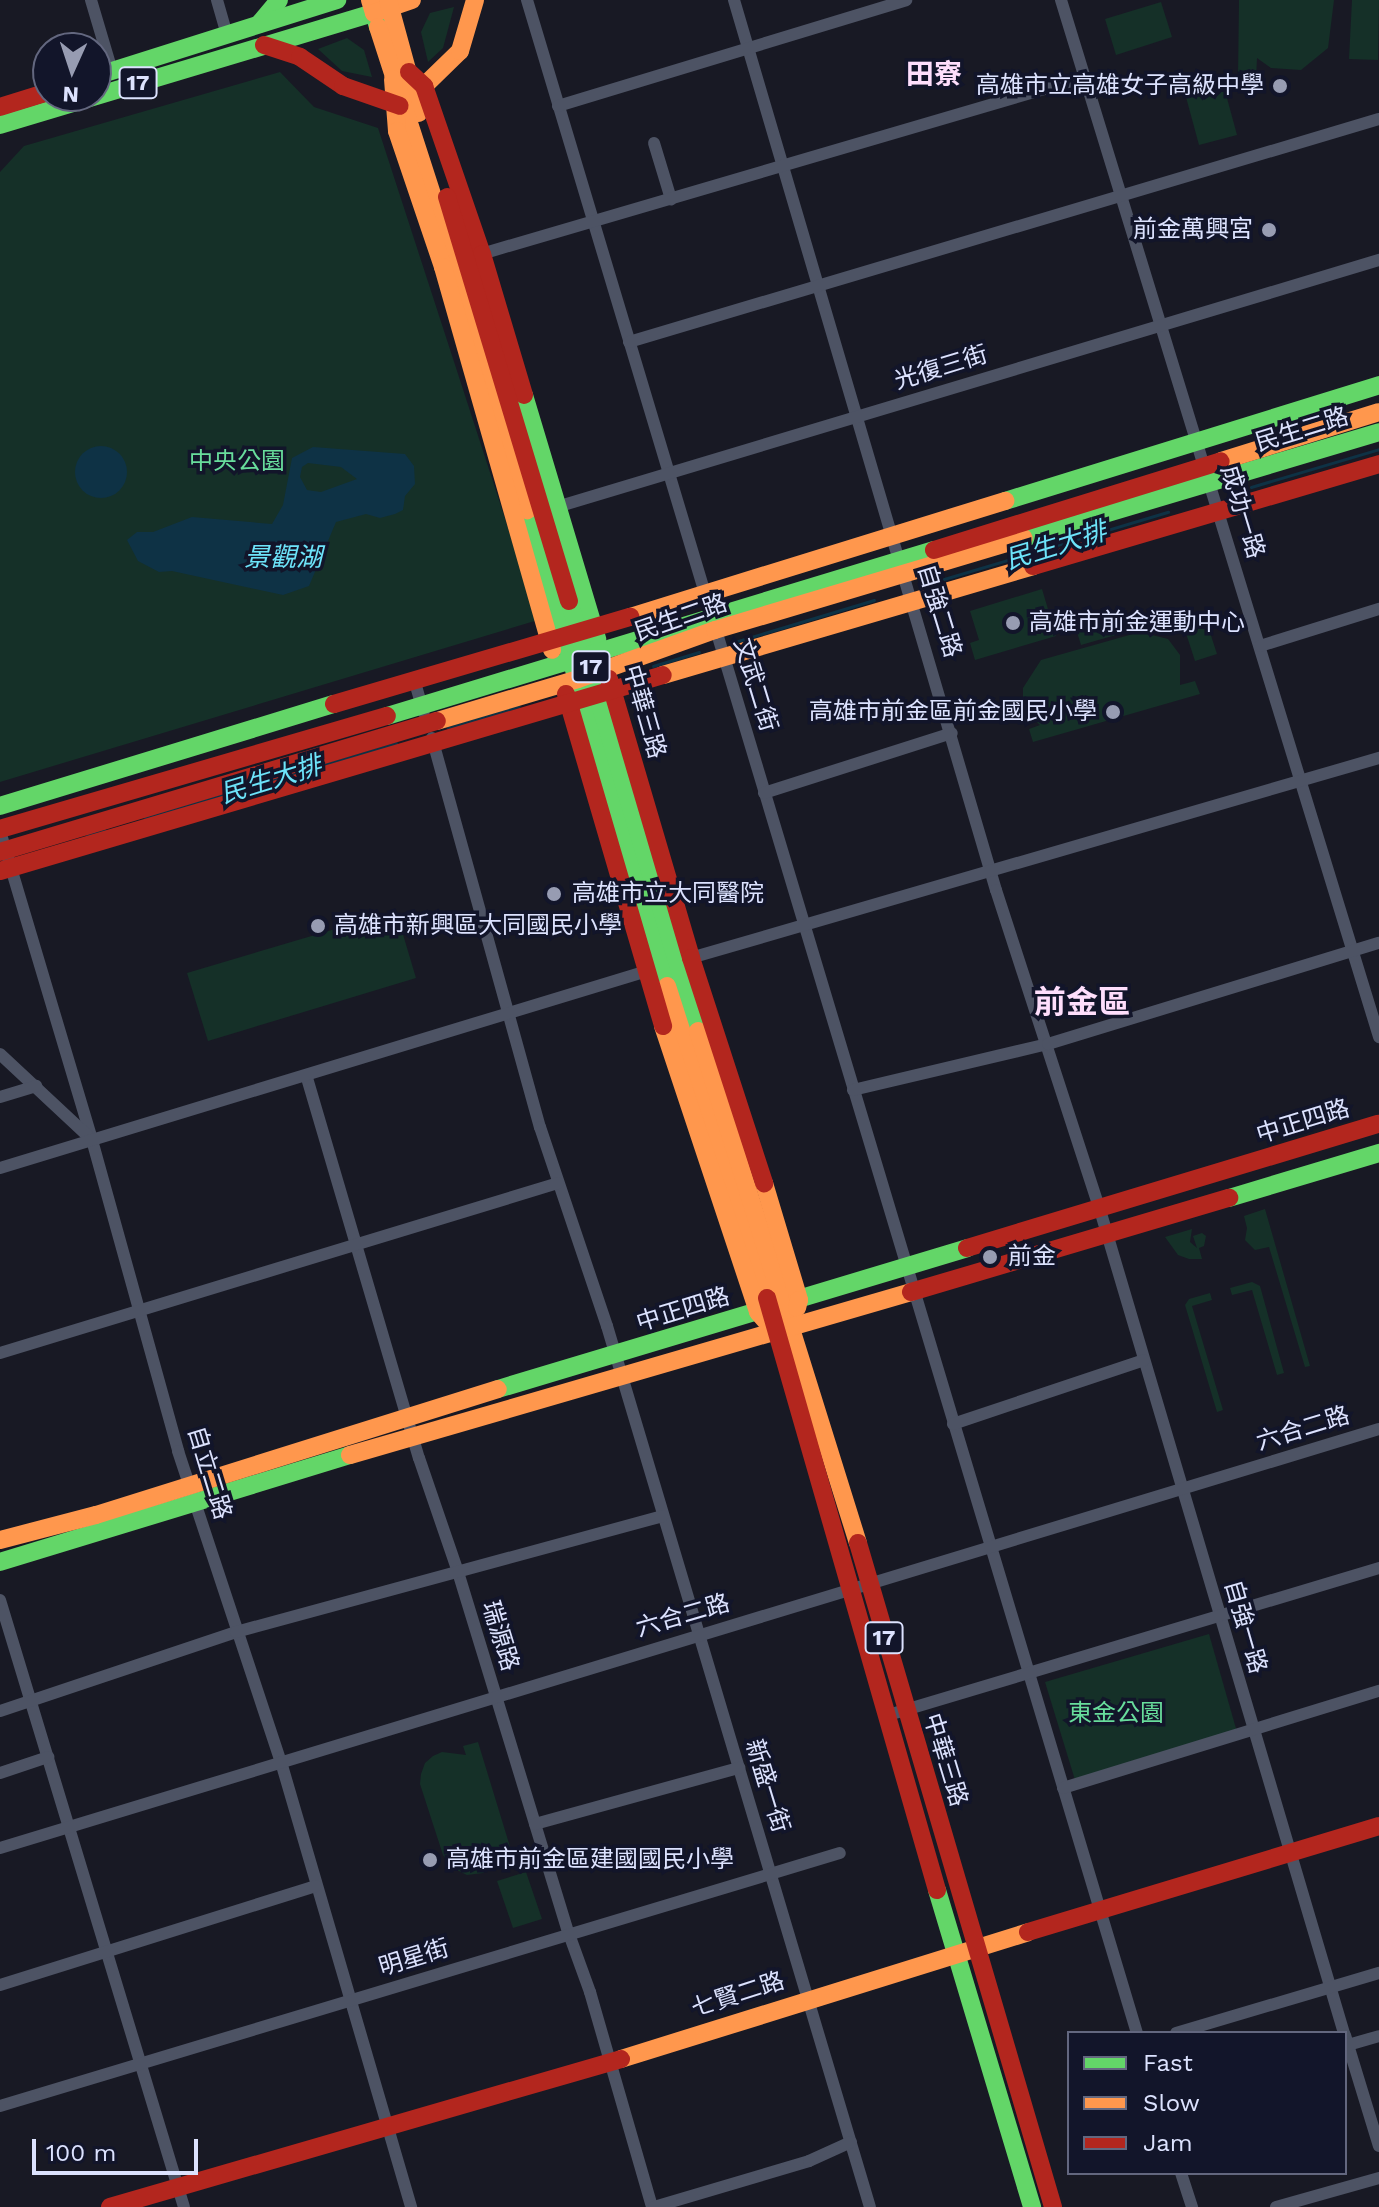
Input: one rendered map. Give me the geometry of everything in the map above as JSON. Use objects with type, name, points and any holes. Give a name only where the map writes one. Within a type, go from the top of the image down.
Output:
[{"type":"main road","points":[[259,24],[279,0]]},
{"type":"main road","name":"17","points":[[112,71],[337,0]]},
{"type":"main road","points":[[380,5],[412,0]]},
{"type":"main road","points":[[424,86],[460,51],[475,0]]},
{"type":"main road","name":"17","points":[[0,125],[262,45],[380,5]]},
{"type":"main road","name":"中華三路","points":[[380,5],[401,74],[418,111],[669,964],[869,1584],[1053,2207]]},
{"type":"main road","points":[[262,45],[300,57],[343,86],[399,105]]},
{"type":"main road","name":"中華三路","points":[[401,74],[424,86],[461,261],[669,964],[785,1329],[849,1590],[1032,2207]]},
{"type":"main road","name":"中華三路","points":[[401,74],[399,105],[461,261]]},
{"type":"main road","points":[[0,107],[32,97]]},
{"type":"main road","points":[[0,806],[111,769],[572,634],[1379,385]]},
{"type":"main road","name":"民生二路","points":[[1208,474],[1379,412]]},
{"type":"main road","name":"民生二路","points":[[0,830],[428,723],[713,623],[1208,474],[1379,432]]},
{"type":"main road","points":[[4,861],[428,723],[591,696],[1379,464]]},
{"type":"main road","name":"中正四路","points":[[0,1562],[407,1417],[1379,1124]]},
{"type":"main road","name":"中正四路","points":[[0,1540],[413,1436],[1379,1153]]},
{"type":"main road","name":"七賢二路","points":[[110,2207],[611,2062],[808,1998],[1379,1826]]},
{"type":"street","points":[[91,0],[97,32]]},
{"type":"street","points":[[217,0],[227,34]]},
{"type":"street","name":"文武二街","points":[[527,0],[591,222],[1136,2031]]},
{"type":"street","name":"自強二路","points":[[734,0],[990,868],[1106,1232]]},
{"type":"street","points":[[558,106],[906,0]]},
{"type":"street","name":"成功一路","points":[[1061,0],[1379,1037]]},
{"type":"street","points":[[461,261],[1085,77]]},
{"type":"street","points":[[629,342],[1379,119]]},
{"type":"street","points":[[654,143],[671,199]]},
{"type":"street","name":"光復三街","points":[[536,513],[1379,260]]},
{"type":"street","points":[[1260,646],[1379,609]]},
{"type":"street","name":"新盛一街","points":[[414,679],[507,1013],[558,1183],[616,1355],[870,2207]]},
{"type":"street","points":[[764,793],[952,733]]},
{"type":"street","points":[[0,1168],[307,1078],[507,1013],[990,868],[1379,758]]},
{"type":"street","name":"自立二路","points":[[0,830],[4,861],[92,1140],[191,1494],[281,1762],[411,2207]]},
{"type":"street","points":[[853,1090],[1048,1044],[1379,943]]},
{"type":"street","points":[[0,1054],[92,1140]]},
{"type":"street","name":"瑞源路","points":[[307,1078],[407,1417],[611,2062],[653,2207]]},
{"type":"street","points":[[0,1097],[36,1086]]},
{"type":"street","points":[[0,1353],[558,1183]]},
{"type":"street","name":"自強一路","points":[[1106,1232],[1344,2031]]},
{"type":"street","points":[[953,1424],[1144,1360]]},
{"type":"street","name":"六合二路","points":[[0,1848],[495,1695],[1379,1429]]},
{"type":"street","points":[[0,1711],[236,1632],[663,1516]]},
{"type":"street","points":[[885,1716],[1379,1568]]},
{"type":"street","points":[[0,1600],[184,2207]]},
{"type":"street","points":[[1063,1788],[1379,1691]]},
{"type":"street","points":[[0,1773],[48,1757]]},
{"type":"street","points":[[535,1824],[739,1768]]},
{"type":"street","name":"明星街","points":[[0,2106],[840,1853]]},
{"type":"street","points":[[0,1985],[108,1954],[316,1886]]},
{"type":"street","points":[[1183,2031],[1379,1973]]},
{"type":"street","points":[[1347,2038],[1379,2036]]},
{"type":"street","name":"自強一路","points":[[1347,2041],[1379,2146]]},
{"type":"street","points":[[653,2207],[809,2161],[851,2142]]},
{"type":"street","points":[[1182,2175],[1192,2207]]},
{"type":"street","points":[[1276,2207],[1379,2178]]},
{"type":"green space","points":[[1239,0],[1334,0],[1328,48],[1301,70],[1271,68],[1257,58],[1256,79],[1238,78]]},
{"type":"green space","points":[[1352,0],[1379,0],[1378,60],[1349,59]]},
{"type":"green space","points":[[1161,2],[1172,37],[1116,55],[1105,19]]},
{"type":"green space","points":[[454,7],[443,48],[428,62],[421,32],[430,13]]},
{"type":"green space","points":[[347,38],[364,50],[372,77],[342,71],[318,49]]},
{"type":"green space","name":"中央公園","points":[[280,72],[314,107],[378,128],[538,620],[0,782],[0,172],[24,146]]},
{"type":"green space","points":[[1221,76],[1237,135],[1199,145],[1183,86]]},
{"type":"green space","name":"高雄市前金運動中心","points":[[1042,589],[1056,636],[975,660],[970,643],[979,640],[970,611]]},
{"type":"green space","points":[[1204,614],[1217,654],[1195,661],[1182,621]]},
{"type":"green space","points":[[1118,616],[1123,633],[1081,645],[1076,629]]},
{"type":"green space","points":[[1140,632],[1168,639],[1180,655],[1180,685],[1195,681],[1200,694],[1033,742],[1029,729],[1040,725],[1023,709],[1023,688],[1041,660]]},
{"type":"green space","points":[[396,911],[416,978],[208,1041],[187,973]]},
{"type":"green space","points":[[1265,1209],[1310,1366],[1305,1367],[1269,1247],[1255,1250],[1245,1240],[1247,1228],[1244,1216]]},
{"type":"green space","points":[[1192,1229],[1190,1242],[1197,1248],[1193,1236],[1202,1233],[1206,1236],[1204,1246],[1199,1248],[1202,1259],[1178,1255],[1165,1237]]},
{"type":"green space","points":[[1252,1282],[1260,1286],[1284,1373],[1277,1375],[1252,1290],[1232,1295],[1230,1288]]},
{"type":"green space","points":[[1210,1293],[1212,1300],[1192,1306],[1223,1410],[1217,1412],[1185,1305],[1189,1299]]},
{"type":"green space","name":"東金公園","points":[[1209,1634],[1237,1732],[1075,1780],[1045,1682]]},
{"type":"green space","points":[[478,1742],[515,1863],[503,1867],[500,1861],[483,1873],[467,1875],[451,1867],[443,1855],[420,1784],[425,1763],[433,1756],[442,1752],[466,1755],[463,1746]]},
{"type":"green space","points":[[526,1872],[542,1919],[513,1928],[497,1881]]},
{"type":"water","points":[[101,446],[119,454],[127,472],[119,490],[101,498],[83,490],[75,472],[83,454]]},
{"type":"water","name":"景觀湖","points":[[313,447],[405,454],[414,466],[415,484],[405,496],[403,510],[395,514],[380,518],[366,514],[336,522],[309,586],[283,595],[172,571],[159,572],[138,561],[127,540],[137,532],[153,532],[192,517],[272,524],[283,505],[292,458]],"holes":[[[308,463],[341,467],[357,479],[321,492],[307,490],[300,477],[302,467]]]},
{"type":"waterway","name":"民生大排","points":[[1251,487],[1379,449]]},
{"type":"waterway","name":"民生大排","points":[[944,579],[1168,512]]},
{"type":"waterway","name":"民生大排","points":[[738,641],[874,600]]},
{"type":"waterway","name":"民生大排","points":[[653,666],[699,652]]},
{"type":"waterway","name":"民生大排","points":[[448,728],[519,706]]},
{"type":"waterway","name":"民生大排","points":[[145,818],[396,743]]},
{"type":"waterway","name":"民生大排","points":[[87,835],[104,830]]},
{"type":"traffic: fast","points":[[259,24],[279,0]]},
{"type":"traffic: fast","points":[[112,71],[337,0]]},
{"type":"traffic: fast","points":[[0,125],[374,13],[378,27]]},
{"type":"traffic: fast","points":[[1005,501],[1379,385]]},
{"type":"traffic: fast","points":[[524,395],[597,639]]},
{"type":"traffic: fast","points":[[1024,538],[1379,432]]},
{"type":"traffic: fast","points":[[527,510],[667,986]]},
{"type":"traffic: fast","points":[[387,716],[934,550]]},
{"type":"traffic: fast","points":[[569,601],[698,1031]]},
{"type":"traffic: fast","points":[[0,806],[334,704]]},
{"type":"traffic: fast","points":[[1229,1198],[1379,1153]]},
{"type":"traffic: fast","points":[[498,1389],[967,1248]]},
{"type":"traffic: fast","points":[[0,1562],[350,1455]]},
{"type":"traffic: fast","points":[[937,1890],[1032,2207]]},
{"type":"traffic: slow","points":[[370,0],[374,13],[412,0]]},
{"type":"traffic: slow","points":[[388,0],[419,113]]},
{"type":"traffic: slow","points":[[424,86],[460,51],[475,0]]},
{"type":"traffic: slow","points":[[378,27],[454,263],[527,510]]},
{"type":"traffic: slow","points":[[393,79],[397,131],[443,267],[552,650]]},
{"type":"traffic: slow","points":[[1221,461],[1379,412]]},
{"type":"traffic: slow","points":[[630,617],[1005,501]]},
{"type":"traffic: slow","points":[[437,721],[578,679],[715,630],[1024,538]]},
{"type":"traffic: slow","points":[[663,675],[1033,566]]},
{"type":"traffic: slow","points":[[667,986],[767,1298]]},
{"type":"traffic: slow","points":[[663,1026],[758,1312],[765,1320]]},
{"type":"traffic: slow","points":[[698,1031],[858,1543]]},
{"type":"traffic: slow","points":[[764,1183],[799,1300],[797,1308]]},
{"type":"traffic: slow","points":[[350,1455],[911,1292]]},
{"type":"traffic: slow","points":[[0,1540],[96,1515],[498,1389]]},
{"type":"traffic: slow","points":[[621,2059],[1028,1932]]},
{"type":"traffic: jam","points":[[264,45],[300,57],[343,86],[400,106]]},
{"type":"traffic: jam","points":[[409,72],[424,86],[482,254],[524,395]]},
{"type":"traffic: jam","points":[[0,107],[32,97]]},
{"type":"traffic: jam","points":[[447,197],[569,601]]},
{"type":"traffic: jam","points":[[934,550],[1221,461]]},
{"type":"traffic: jam","points":[[1033,566],[1379,464]]},
{"type":"traffic: jam","points":[[334,704],[630,617]]},
{"type":"traffic: jam","points":[[0,871],[663,675]]},
{"type":"traffic: jam","points":[[609,679],[691,958],[764,1183]]},
{"type":"traffic: jam","points":[[566,694],[663,1026]]},
{"type":"traffic: jam","points":[[0,829],[387,716]]},
{"type":"traffic: jam","points":[[0,852],[437,721]]},
{"type":"traffic: jam","points":[[967,1248],[1379,1124]]},
{"type":"traffic: jam","points":[[911,1292],[1229,1198]]},
{"type":"traffic: jam","points":[[767,1298],[937,1890]]},
{"type":"traffic: jam","points":[[858,1543],[1053,2207]]},
{"type":"traffic: jam","points":[[1028,1932],[1379,1826]]},
{"type":"traffic: jam","points":[[110,2207],[621,2059]]},
{"type":"place","name":"高雄市立高雄女子高級中學","points":[[1280,86]]},
{"type":"place","name":"前金萬興宮","points":[[1269,230]]},
{"type":"place","name":"高雄市前金運動中心","points":[[1013,623]]},
{"type":"place","name":"高雄市前金區前金國民小學","points":[[1113,712]]},
{"type":"place","name":"高雄市立大同醫院","points":[[554,894]]},
{"type":"place","name":"高雄市新興區大同國民小學","points":[[318,926]]},
{"type":"place","name":"前金","points":[[990,1257]]},
{"type":"place","name":"高雄市前金區建國國民小學","points":[[430,1860]]},
{"type":"district","name":"田寮","points":[[934,75]]},
{"type":"district","name":"前金區","points":[[1082,1002]]}]
